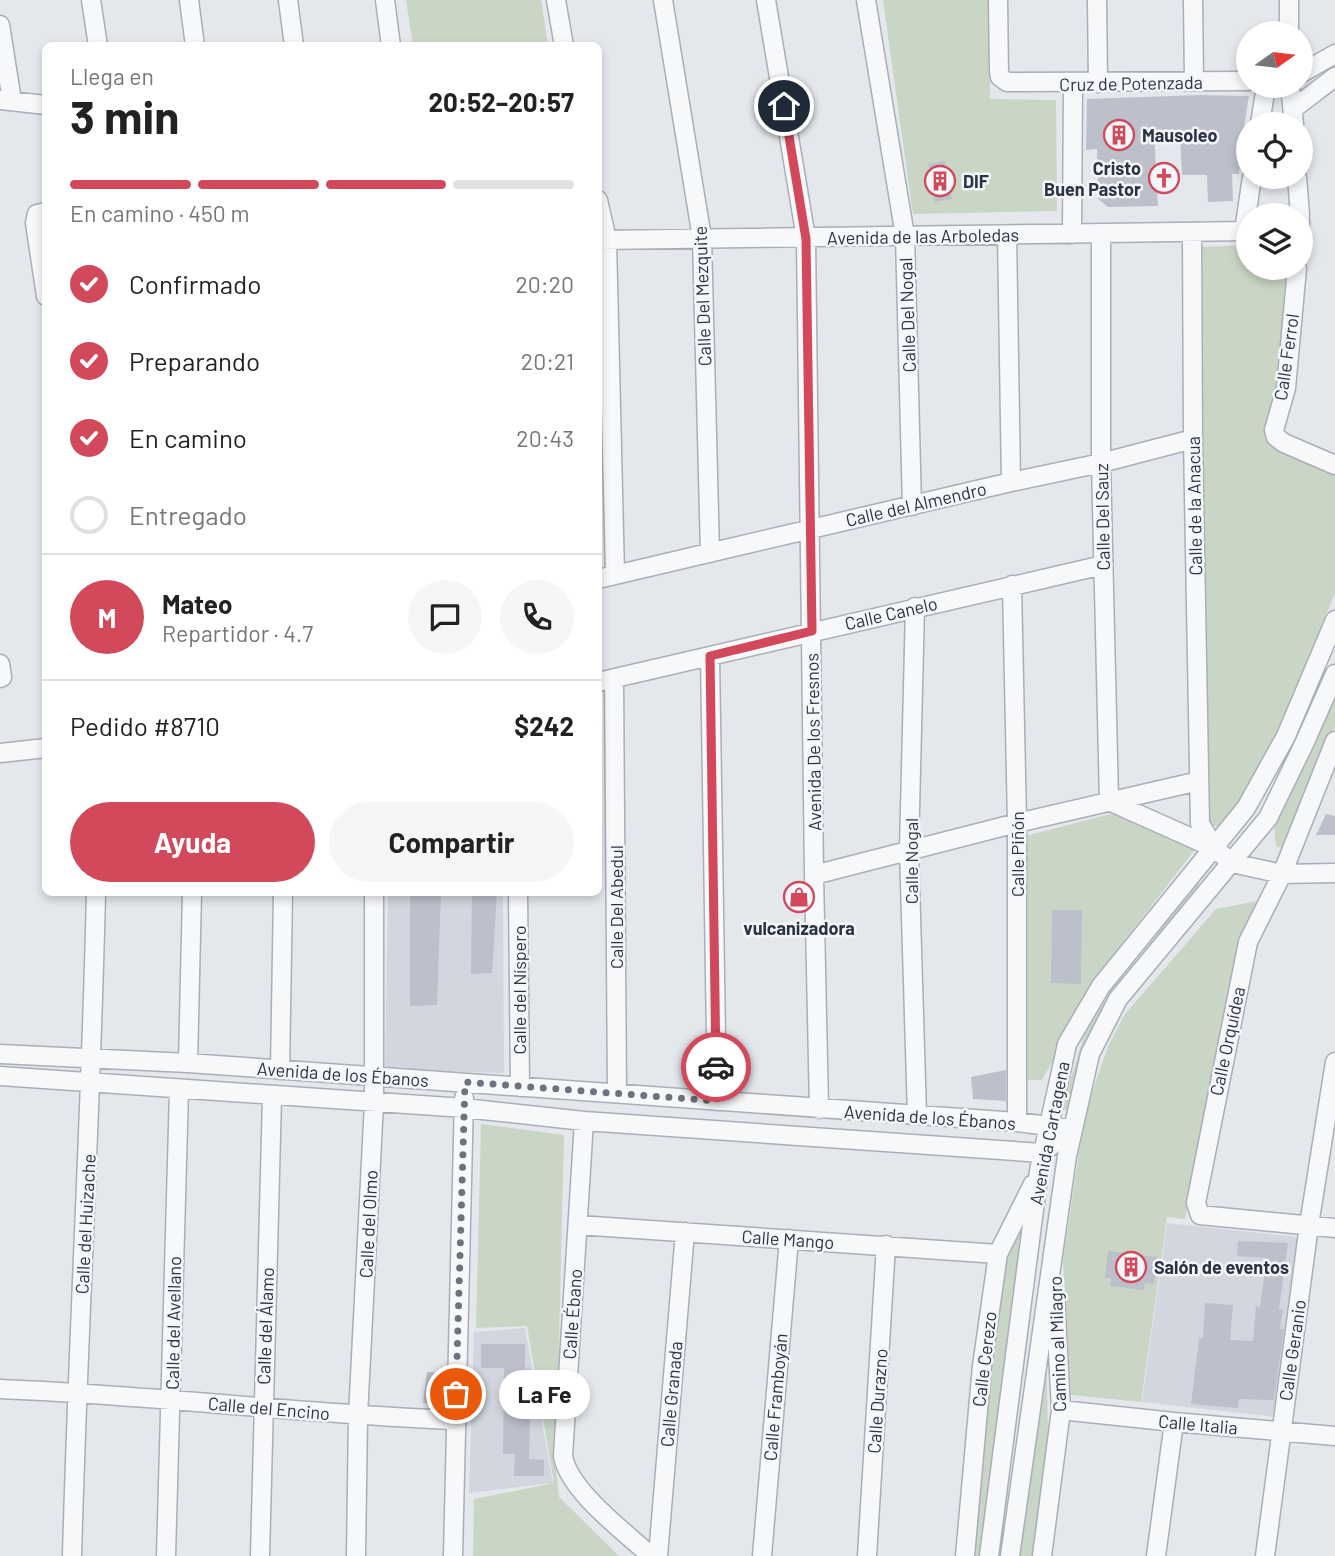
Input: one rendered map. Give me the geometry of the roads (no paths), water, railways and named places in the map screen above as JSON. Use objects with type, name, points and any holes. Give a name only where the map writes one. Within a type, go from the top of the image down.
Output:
[{"type":"street","points":[[91,0],[97,42]]},
{"type":"street","points":[[188,0],[194,42]]},
{"type":"street","points":[[288,0],[293,42]]},
{"type":"street","points":[[385,0],[390,42]]},
{"type":"street","points":[[556,0],[563,42]]},
{"type":"street","name":"Calle Del Mezquite","points":[[663,0],[702,238],[710,553]]},
{"type":"street","name":"Avenida De los Fresnos","points":[[766,0],[806,239],[814,875],[820,1110]]},
{"type":"street","name":"Calle Del Nogal","points":[[866,0],[905,236],[912,506]]},
{"type":"street","name":"Cruz de Potenzada","points":[[998,0],[999,71],[1004,80],[1013,84],[1236,81]]},
{"type":"street","points":[[1097,0],[1098,83]]},
{"type":"street","points":[[1193,0],[1194,81]]},
{"type":"street","points":[[1289,0],[1289,21]]},
{"type":"street","points":[[0,25],[6,100],[42,104]]},
{"type":"street","points":[[1313,67],[1335,54]]},
{"type":"street","points":[[1298,112],[1335,78]]},
{"type":"street","points":[[1072,234],[1073,84]]},
{"type":"street","points":[[40,217],[42,243]]},
{"type":"street","name":"Avenida de las Arboledas","points":[[603,240],[1236,231]]},
{"type":"street","name":"Calle de la Anacua","points":[[1192,232],[1200,824],[1214,848]]},
{"type":"street","name":"Calle Del Sauz","points":[[1101,234],[1101,463],[1109,801]]},
{"type":"street","points":[[1007,235],[1011,482]]},
{"type":"street","points":[[603,240],[607,577]]},
{"type":"street","name":"Calle Ferrol","points":[[1296,280],[1286,388],[1274,430],[1276,437],[1284,443],[1335,465]]},
{"type":"street","name":"Calle del Almendro","points":[[607,577],[1101,463],[1193,439]]},
{"type":"street","name":"Calle Canelo","points":[[606,680],[1103,565]]},
{"type":"street","name":"Calle Piñón","points":[[1012,585],[1017,823],[1017,1122]]},
{"type":"street","name":"Calle Nogal","points":[[915,607],[909,850],[917,1115]]},
{"type":"street","name":"Avenida Cartagena","points":[[989,1556],[1039,1171],[1066,1044],[1101,986],[1246,808],[1286,736],[1335,620]]},
{"type":"street","points":[[710,656],[717,1101]]},
{"type":"street","name":"Avenida Cartagena","points":[[1010,1556],[1072,1129],[1090,1054],[1118,999],[1268,818],[1335,674]]},
{"type":"street","name":"Calle Del Abedul","points":[[606,680],[617,1093]]},
{"type":"street","name":"Calle Orquídea","points":[[1309,1225],[1199,1215],[1195,1203],[1248,942],[1282,874],[1335,741]]},
{"type":"street","points":[[0,752],[42,748]]},
{"type":"street","points":[[814,875],[1199,780]]},
{"type":"street","points":[[1109,801],[1214,848],[1232,863],[1282,874],[1335,873]]},
{"type":"street","name":"Calle del Huizache","points":[[72,1556],[92,1083],[96,896]]},
{"type":"street","points":[[188,1063],[192,896]]},
{"type":"street","points":[[280,1070],[283,896]]},
{"type":"street","name":"Calle del Olmo","points":[[356,1556],[358,1416],[375,1076],[374,896]]},
{"type":"street","name":"Calle del Níspero","points":[[518,896],[520,1087]]},
{"type":"street","name":"Avenida de los Ébanos","points":[[0,1054],[188,1063],[465,1082],[820,1110],[1017,1122],[1072,1129]]},
{"type":"street","name":"Calle Geranio","points":[[1265,1556],[1309,1225],[1335,1062]]},
{"type":"street","name":"Avenida de los Ébanos","points":[[0,1076],[272,1097],[464,1108],[584,1121],[1042,1153]]},
{"type":"street","points":[[453,1556],[465,1082]]},
{"type":"street","name":"Calle del Avellano","points":[[166,1556],[179,1090]]},
{"type":"street","name":"Calle del Álamo","points":[[260,1556],[272,1097]]},
{"type":"street","name":"Calle Ébano","points":[[584,1121],[563,1447],[565,1465],[583,1494],[651,1556]]},
{"type":"street","points":[[1042,1153],[1072,1129]]},
{"type":"street","name":"Calle Cerezo","points":[[965,1556],[982,1366],[998,1254],[1039,1171]]},
{"type":"street","name":"Calle Mango","points":[[578,1224],[998,1254]]},
{"type":"street","points":[[1309,1225],[1335,1228]]},
{"type":"street","name":"Calle Granada","points":[[658,1556],[685,1232]]},
{"type":"street","name":"Calle Framboyán","points":[[762,1556],[789,1238]]},
{"type":"street","name":"Calle Durazno","points":[[867,1556],[886,1245]]},
{"type":"street","name":"Camino al Milagro","points":[[1042,1556],[1061,1410],[1053,1257]]},
{"type":"street","name":"Calle del Encino","points":[[0,1389],[77,1392],[358,1416],[455,1420]]},
{"type":"street","name":"Calle Italia","points":[[1061,1410],[1335,1436]]},
{"type":"street","points":[[1156,1556],[1174,1422]]},
{"type":"place","name":"Mausoleo","points":[[1119,135]]},
{"type":"place","name":"Cristo Buen Pastor","points":[[1164,178]]},
{"type":"place","name":"DIF","points":[[940,181]]},
{"type":"place","name":"vulcanizadora","points":[[799,897]]},
{"type":"place","name":"Salón de eventos","points":[[1131,1267]]},
{"type":"place","name":"La Fe","points":[[456,1394]]}]
